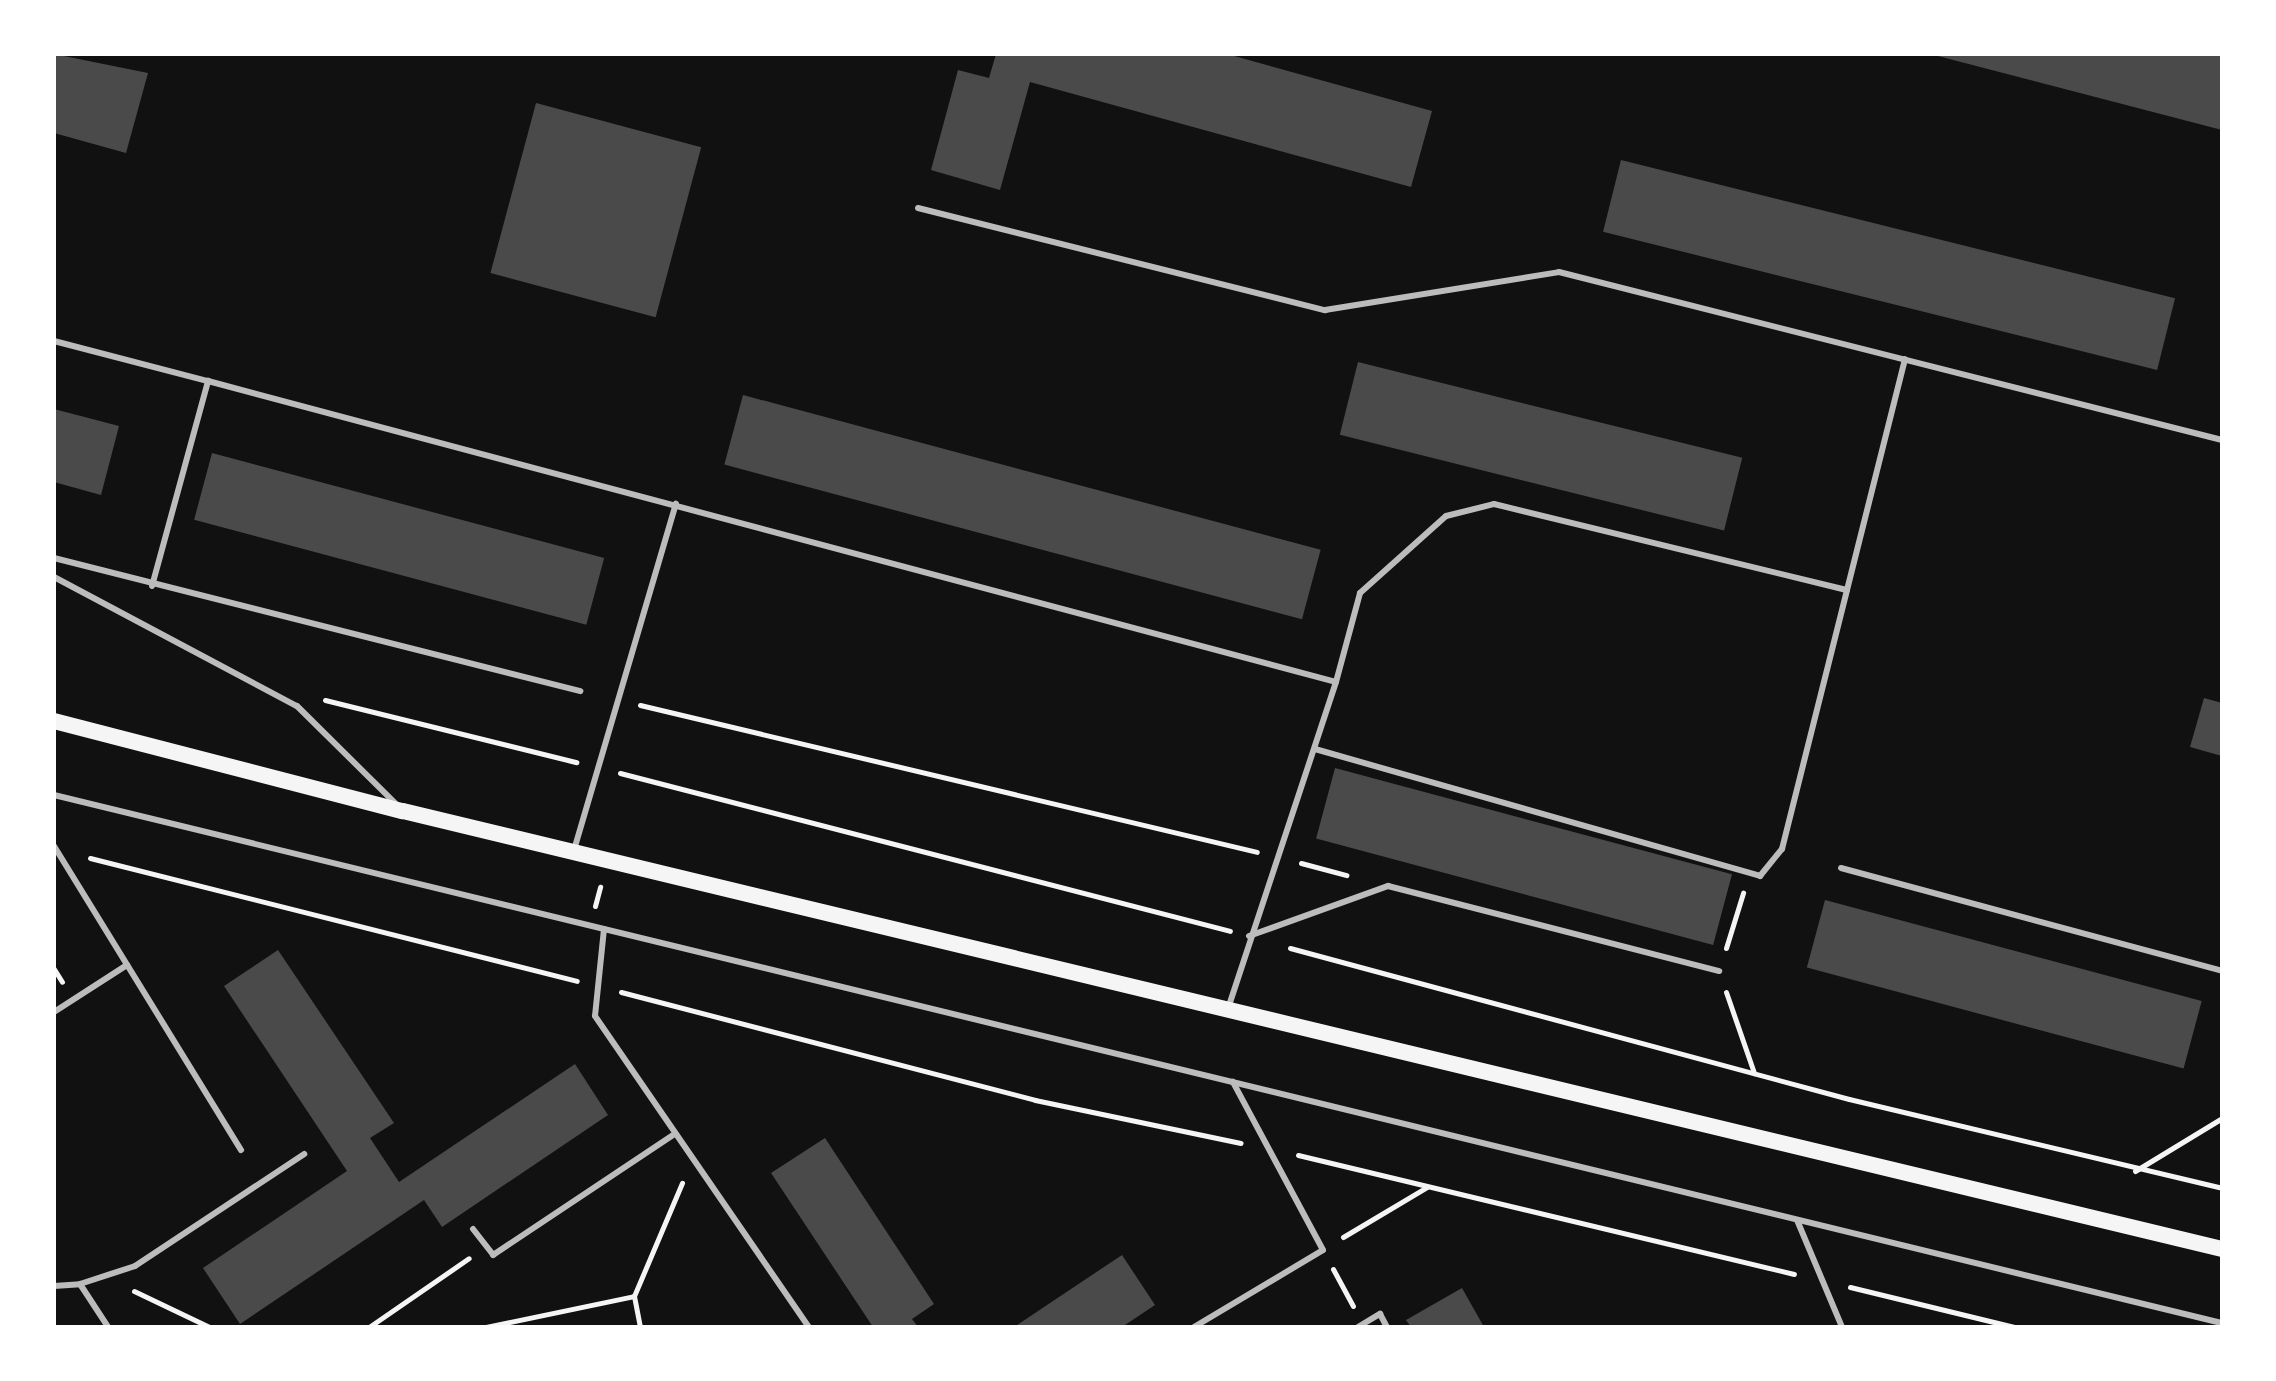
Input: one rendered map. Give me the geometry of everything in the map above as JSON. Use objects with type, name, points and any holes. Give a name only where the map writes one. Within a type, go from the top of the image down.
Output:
[{"type":"main road","points":[[54,721],[403,811],[2220,1250]]},
{"type":"lane","points":[[918,208],[1325,310],[1559,272],[2222,440]]},
{"type":"lane","points":[[54,341],[1336,682]]},
{"type":"lane","points":[[1315,749],[1760,876],[1782,849],[1905,359]]},
{"type":"lane","points":[[152,586],[208,381]]},
{"type":"lane","points":[[573,852],[676,504]]},
{"type":"lane","points":[[1228,1011],[1249,936],[1315,749],[1360,593],[1446,516],[1494,504],[1847,590]]},
{"type":"lane","points":[[54,558],[152,586],[580,691]]},
{"type":"lane","points":[[54,577],[297,706],[403,811]]},
{"type":"lane","points":[[54,795],[2222,1323]]},
{"type":"lane","points":[[55,848],[241,1150]]},
{"type":"lane","points":[[1841,868],[2222,971]]},
{"type":"lane","points":[[1249,936],[1388,886],[1719,971]]},
{"type":"lane","points":[[604,929],[601,987],[595,1016],[673,1135],[809,1327]]},
{"type":"lane","points":[[54,1012],[127,965]]},
{"type":"lane","points":[[1194,1327],[1323,1250],[1272,1149],[1233,1082]]},
{"type":"lane","points":[[473,1229],[493,1255],[673,1135]]},
{"type":"lane","points":[[54,1286],[80,1284],[135,1266],[304,1154]]},
{"type":"lane","points":[[1797,1220],[1842,1327]]},
{"type":"lane","points":[[80,1284],[108,1327]]},
{"type":"lane","points":[[1358,1327],[1380,1314],[1387,1327]]},
{"type":"path","points":[[312,696],[1249,936],[1754,1073],[2135,1171],[2222,1188]]},
{"type":"path","points":[[616,699],[1388,886]]},
{"type":"path","points":[[55,848],[1035,1100],[1272,1149],[2014,1327]]},
{"type":"path","points":[[1749,873],[1719,971],[1754,1073]]},
{"type":"path","points":[[2135,1171],[2222,1118]]},
{"type":"path","points":[[1345,1290],[1323,1250],[1428,1186]]},
{"type":"path","points":[[640,1327],[634,1296],[668,1212]]},
{"type":"path","points":[[369,1327],[486,1246]]},
{"type":"path","points":[[104,1277],[209,1327]]},
{"type":"path","points":[[486,1327],[634,1296]]},
{"type":"path","points":[[287,1327],[310,1327]]},
{"type":"building","points":[[54,54],[148,73],[126,153],[54,133]]},
{"type":"building","points":[[996,54],[1227,54],[1432,111],[1411,187],[1030,82],[1000,190],[931,170],[958,70],[989,78]]},
{"type":"building","points":[[1934,55],[2222,56],[2222,130]]},
{"type":"building","points":[[536,103],[701,147],[656,317],[490,273]]},
{"type":"building","points":[[1621,160],[2175,298],[2157,370],[1603,232]]},
{"type":"building","points":[[1358,362],[1742,458],[1724,531],[1340,435]]},
{"type":"building","points":[[743,395],[1321,550],[1302,619],[724,465]]},
{"type":"building","points":[[54,409],[119,426],[101,495],[54,482]]},
{"type":"building","points":[[212,453],[604,558],[586,625],[194,520]]},
{"type":"building","points":[[2204,698],[2222,703],[2222,756],[2190,747]]},
{"type":"building","points":[[1335,768],[1732,874],[1713,945],[1316,839]]},
{"type":"building","points":[[1825,900],[2202,1001],[2184,1069],[1807,968]]},
{"type":"building","points":[[278,950],[394,1123],[370,1138],[399,1182],[575,1064],[608,1115],[442,1227],[424,1200],[240,1324],[203,1268],[347,1171],[224,986]]},
{"type":"building","points":[[825,1138],[934,1304],[912,1319],[918,1327],[873,1327],[771,1173]]},
{"type":"building","points":[[1122,1255],[1155,1305],[1122,1327],[1014,1327]]},
{"type":"building","points":[[1462,1288],[1484,1327],[1411,1327],[1406,1320]]}]
